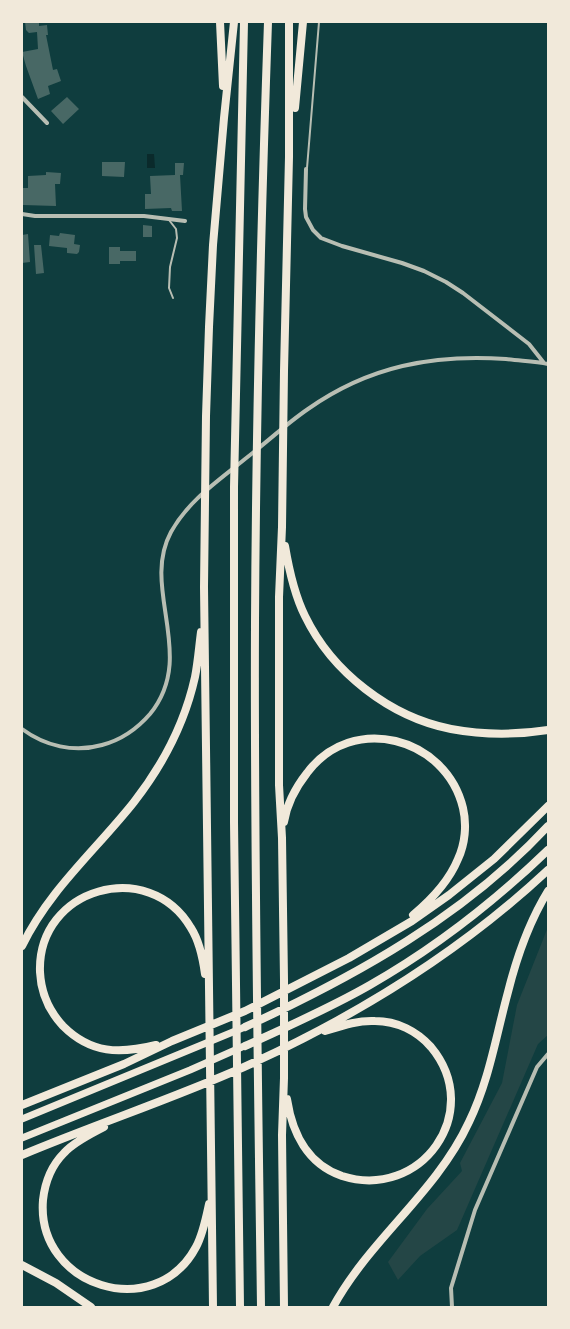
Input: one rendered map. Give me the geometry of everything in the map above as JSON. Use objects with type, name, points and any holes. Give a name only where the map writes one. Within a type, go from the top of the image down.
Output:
[{"type":"highway","points":[[220,22],[224,118]]},
{"type":"highway","points":[[213,1307],[204,587],[206,456],[209,327],[213,245],[234,22]]},
{"type":"highway","points":[[240,1307],[235,1004],[234,487],[244,22]]},
{"type":"highway","points":[[261,1307],[255,647],[257,400],[268,22]]},
{"type":"highway","points":[[284,1307],[282,1136],[284,1078],[284,980],[280,785],[279,597],[282,527],[284,371],[290,157],[289,22]]},
{"type":"highway","points":[[290,157],[304,22]]},
{"type":"highway","points":[[282,527],[289,569],[295,591],[305,616],[318,639],[336,662],[361,686],[382,700],[410,714],[427,722],[450,729],[498,734],[548,730]]},
{"type":"highway","points":[[22,946],[43,910],[60,887],[134,801],[158,766],[170,744],[183,714],[198,661],[204,587]]},
{"type":"highway","points":[[282,838],[287,810],[297,787],[315,763],[334,749],[359,740],[382,739],[402,742],[418,749],[432,758],[451,779],[462,803],[465,828],[462,848],[459,859],[436,894],[416,913],[392,932]]},
{"type":"highway","points":[[22,1105],[124,1064],[172,1041],[245,1011],[321,973],[428,911],[472,877],[514,840],[548,806]]},
{"type":"highway","points":[[22,1119],[245,1027],[328,987],[388,953],[455,909],[516,858],[548,826]]},
{"type":"highway","points":[[22,1138],[190,1070],[245,1046],[301,1021],[370,985],[404,965],[438,942],[479,911],[548,850]]},
{"type":"highway","points":[[22,1155],[75,1133],[128,1115],[244,1067],[307,1037],[400,983],[458,945],[514,901],[548,870]]},
{"type":"highway","points":[[172,1041],[135,1050],[112,1051],[98,1048],[84,1042],[62,1025],[47,1003],[42,985],[40,966],[46,938],[62,913],[83,898],[108,889],[131,888],[160,898],[178,911],[192,930],[201,954],[209,998]]},
{"type":"highway","points":[[333,1307],[357,1270],[381,1240],[429,1186],[461,1139],[477,1105],[489,1070],[507,992],[520,950],[528,929],[548,890]]},
{"type":"highway","points":[[284,1078],[291,1120],[299,1140],[315,1160],[330,1171],[339,1175],[364,1180],[381,1180],[396,1176],[419,1164],[434,1150],[440,1140],[445,1131],[450,1110],[450,1089],[445,1069],[440,1060],[435,1052],[421,1037],[405,1027],[388,1022],[374,1021],[351,1023],[307,1037]]},
{"type":"highway","points":[[128,1115],[94,1132],[64,1152],[56,1162],[46,1182],[43,1205],[46,1231],[57,1253],[65,1264],[90,1282],[101,1286],[116,1289],[130,1289],[154,1284],[181,1266],[196,1247],[205,1220],[212,1187]]},
{"type":"highway","points":[[22,1265],[56,1283],[91,1307]]},
{"type":"street","points":[[22,98],[47,123]]},
{"type":"street","points":[[306,169],[306,217],[313,230],[322,238],[342,246],[402,263],[424,271],[446,282],[464,293],[529,344],[546,364]]},
{"type":"street","points":[[22,214],[35,216],[144,216],[185,221]]},
{"type":"street","points":[[22,729],[37,739],[56,746],[73,749],[90,748],[109,744],[128,734],[140,725],[157,703],[166,684],[170,664],[169,636],[161,573],[163,554],[170,533],[184,513],[205,492],[309,409],[327,397],[357,382],[383,371],[415,363],[432,360],[468,358],[546,364]]},
{"type":"street","points":[[452,1307],[452,1288],[475,1210],[537,1067],[548,1054]]},
{"type":"lane","points":[[306,169],[319,22]]},
{"type":"lane","points":[[169,220],[176,229],[177,238],[170,267],[169,288],[173,298]]},
{"type":"shaded area","points":[[147,154],[154,154],[155,168],[147,168]]},
{"type":"shaded area","points":[[548,927],[548,1035],[538,1044],[457,1230],[420,1256],[398,1280],[388,1262],[427,1209],[462,1171],[460,1163],[502,1083],[517,1005]]},
{"type":"building","points":[[25,22],[39,22],[39,26],[47,25],[48,35],[46,35],[53,70],[57,69],[61,81],[48,86],[50,94],[38,99],[22,52],[38,49],[37,32],[29,33],[26,30]]},
{"type":"building","points":[[67,97],[79,109],[63,124],[51,111]]},
{"type":"building","points":[[102,162],[125,162],[124,177],[102,176]]},
{"type":"building","points":[[175,163],[184,163],[183,175],[180,175],[182,211],[172,211],[171,208],[145,209],[145,194],[151,194],[150,176],[175,175]]},
{"type":"building","points":[[46,172],[61,173],[60,184],[55,184],[56,206],[23,205],[22,188],[28,188],[28,176],[46,175]]},
{"type":"building","points":[[143,225],[152,226],[152,237],[143,237]]},
{"type":"building","points":[[60,233],[75,235],[74,244],[80,245],[79,252],[77,254],[67,253],[67,248],[49,246],[50,235],[59,236]]},
{"type":"building","points":[[28,234],[30,262],[22,263],[22,235]]},
{"type":"building","points":[[34,245],[41,245],[44,273],[36,274]]},
{"type":"building","points":[[109,247],[120,247],[120,251],[136,251],[136,261],[120,261],[120,264],[109,264]]}]
